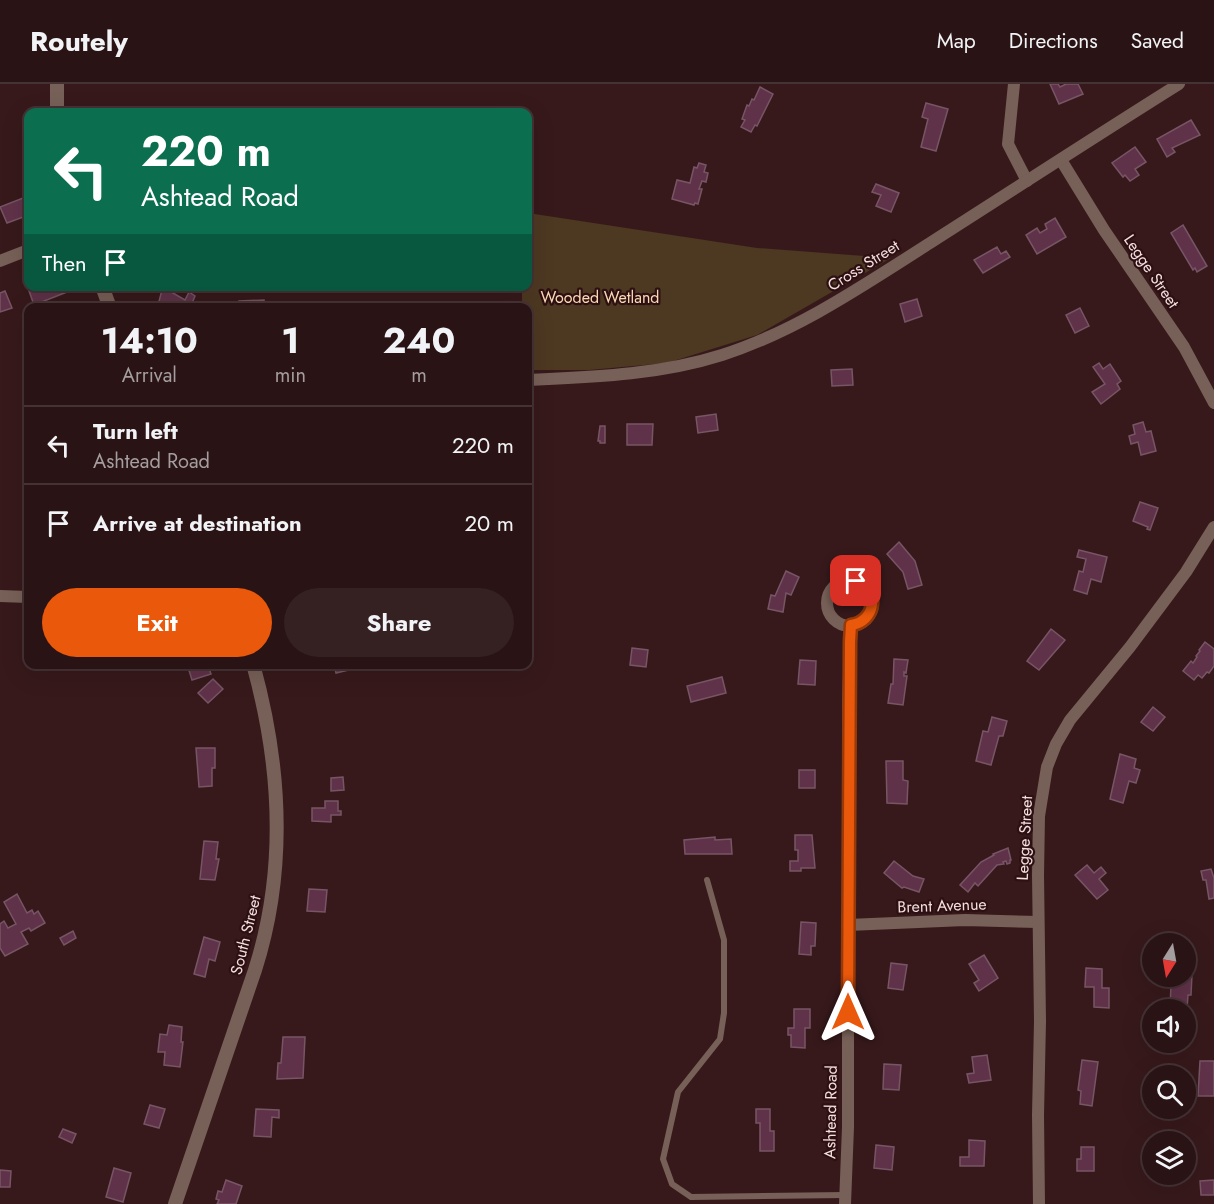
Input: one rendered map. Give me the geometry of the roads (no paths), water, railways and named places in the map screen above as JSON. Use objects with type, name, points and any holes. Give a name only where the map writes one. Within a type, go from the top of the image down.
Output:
[{"type":"street","points":[[57,84],[57,108]]},
{"type":"street","points":[[1014,84],[1008,144],[1027,181]]},
{"type":"street","name":"Cross Street","points":[[532,380],[610,375],[667,368],[706,360],[753,344],[860,288],[1179,84]]},
{"type":"street","name":"Legge Street","points":[[1062,160],[1104,230],[1178,339],[1214,403]]},
{"type":"street","points":[[0,261],[24,252]]},
{"type":"street","name":"Legge Street","points":[[1039,1204],[1039,816],[1044,777],[1051,755],[1070,720],[1130,647],[1186,572],[1214,527]]},
{"type":"street","points":[[0,596],[24,597]]},
{"type":"street","name":"Ashtead Road","points":[[845,1200],[848,1127],[848,701],[851,625]]},
{"type":"street","name":"South Street","points":[[175,1204],[260,954],[273,899],[278,840],[275,784],[266,720],[254,669]]},
{"type":"street","name":"Brent Avenue","points":[[848,926],[965,920],[1038,922]]},
{"type":"lane","points":[[707,880],[724,940],[724,1013],[720,1039],[678,1092],[663,1159],[672,1184],[691,1197],[845,1200]]},
{"type":"park label","name":"Wooded Wetland","points":[[600,297]]}]
